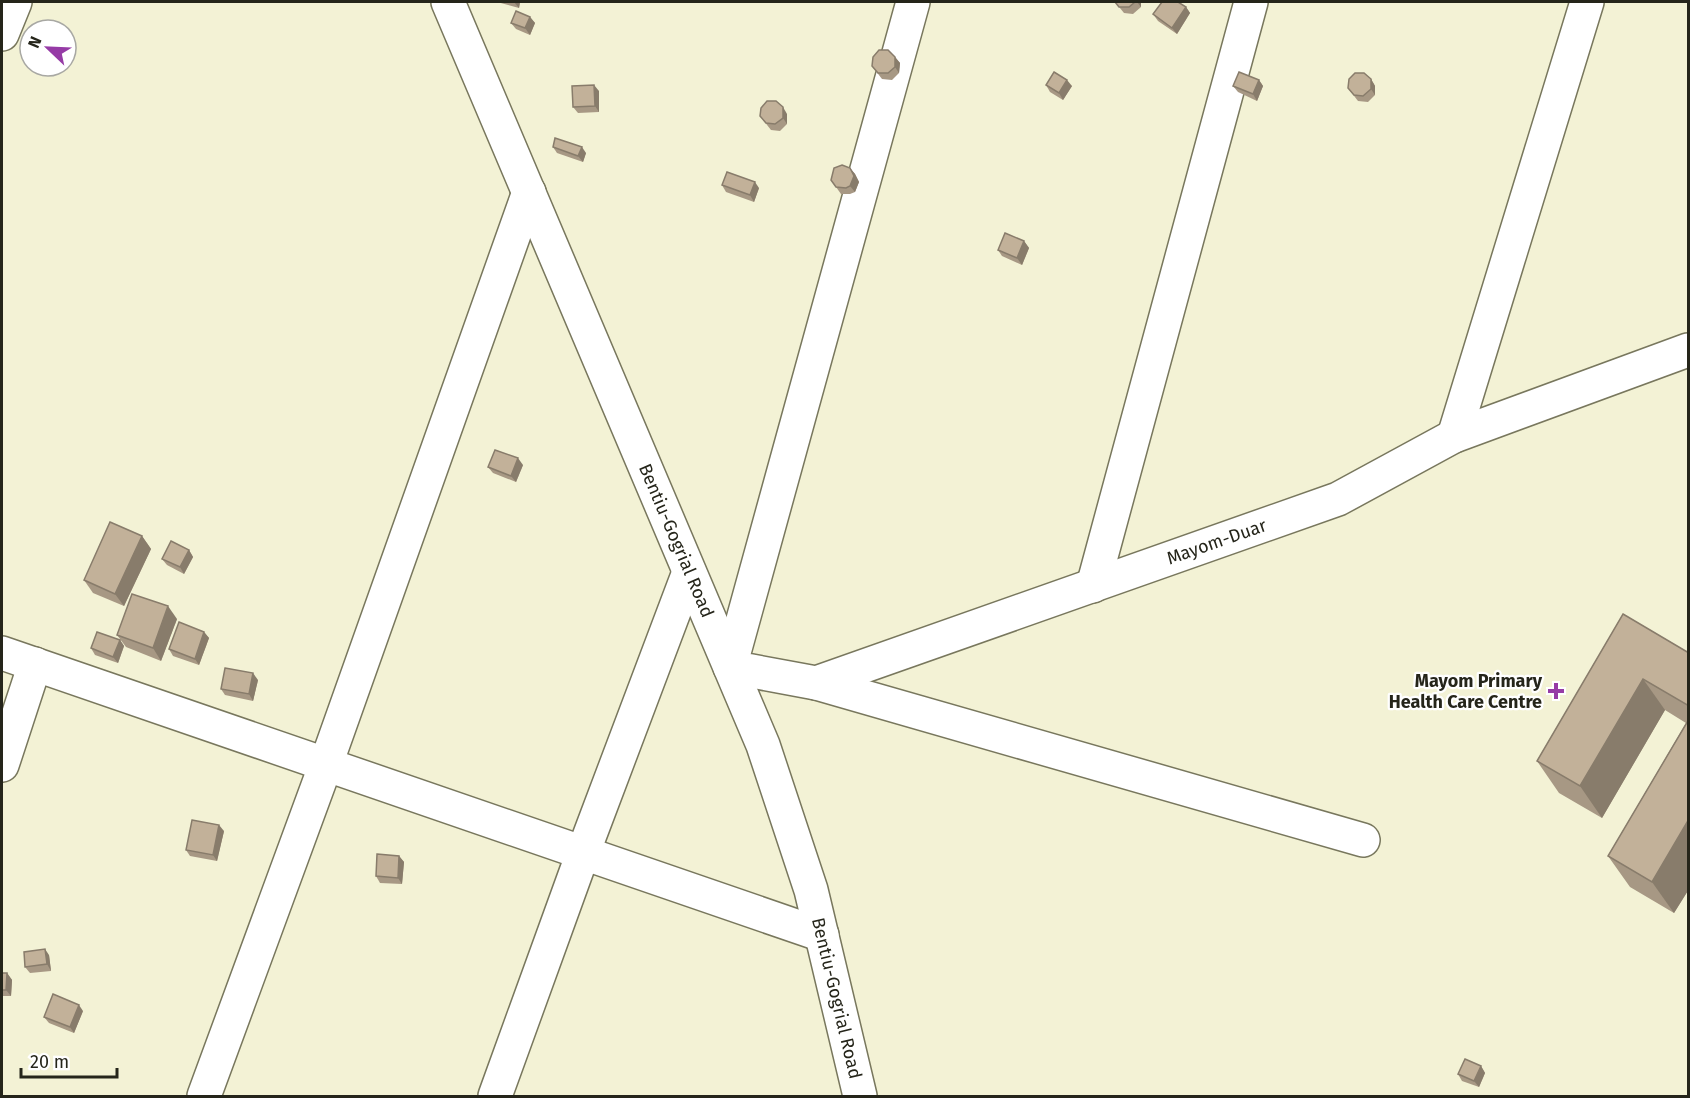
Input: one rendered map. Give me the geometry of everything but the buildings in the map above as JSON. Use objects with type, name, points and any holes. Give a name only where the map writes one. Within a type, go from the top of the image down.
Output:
[{"type":"street","points":[[2,34],[15,2]]},
{"type":"street","name":"Bentiu-Gogrial Road","points":[[448,2],[763,745],[811,890],[860,1096]]},
{"type":"street","points":[[730,667],[913,2]]},
{"type":"street","points":[[1093,586],[1251,2]]},
{"type":"street","points":[[1454,436],[1587,2]]},
{"type":"street","points":[[204,1096],[326,764],[529,192]]},
{"type":"street","name":"Mayom-Duar","points":[[730,667],[816,683],[1338,499],[1454,436],[1689,350]]},
{"type":"street","points":[[495,1096],[583,853],[689,572]]},
{"type":"street","points":[[2,653],[822,935]]},
{"type":"street","points":[[2,765],[35,664]]},
{"type":"street","points":[[816,683],[1363,840]]},
{"type":"place","name":"Mayom Primary Health Care Centre","points":[[1556,691]]}]
